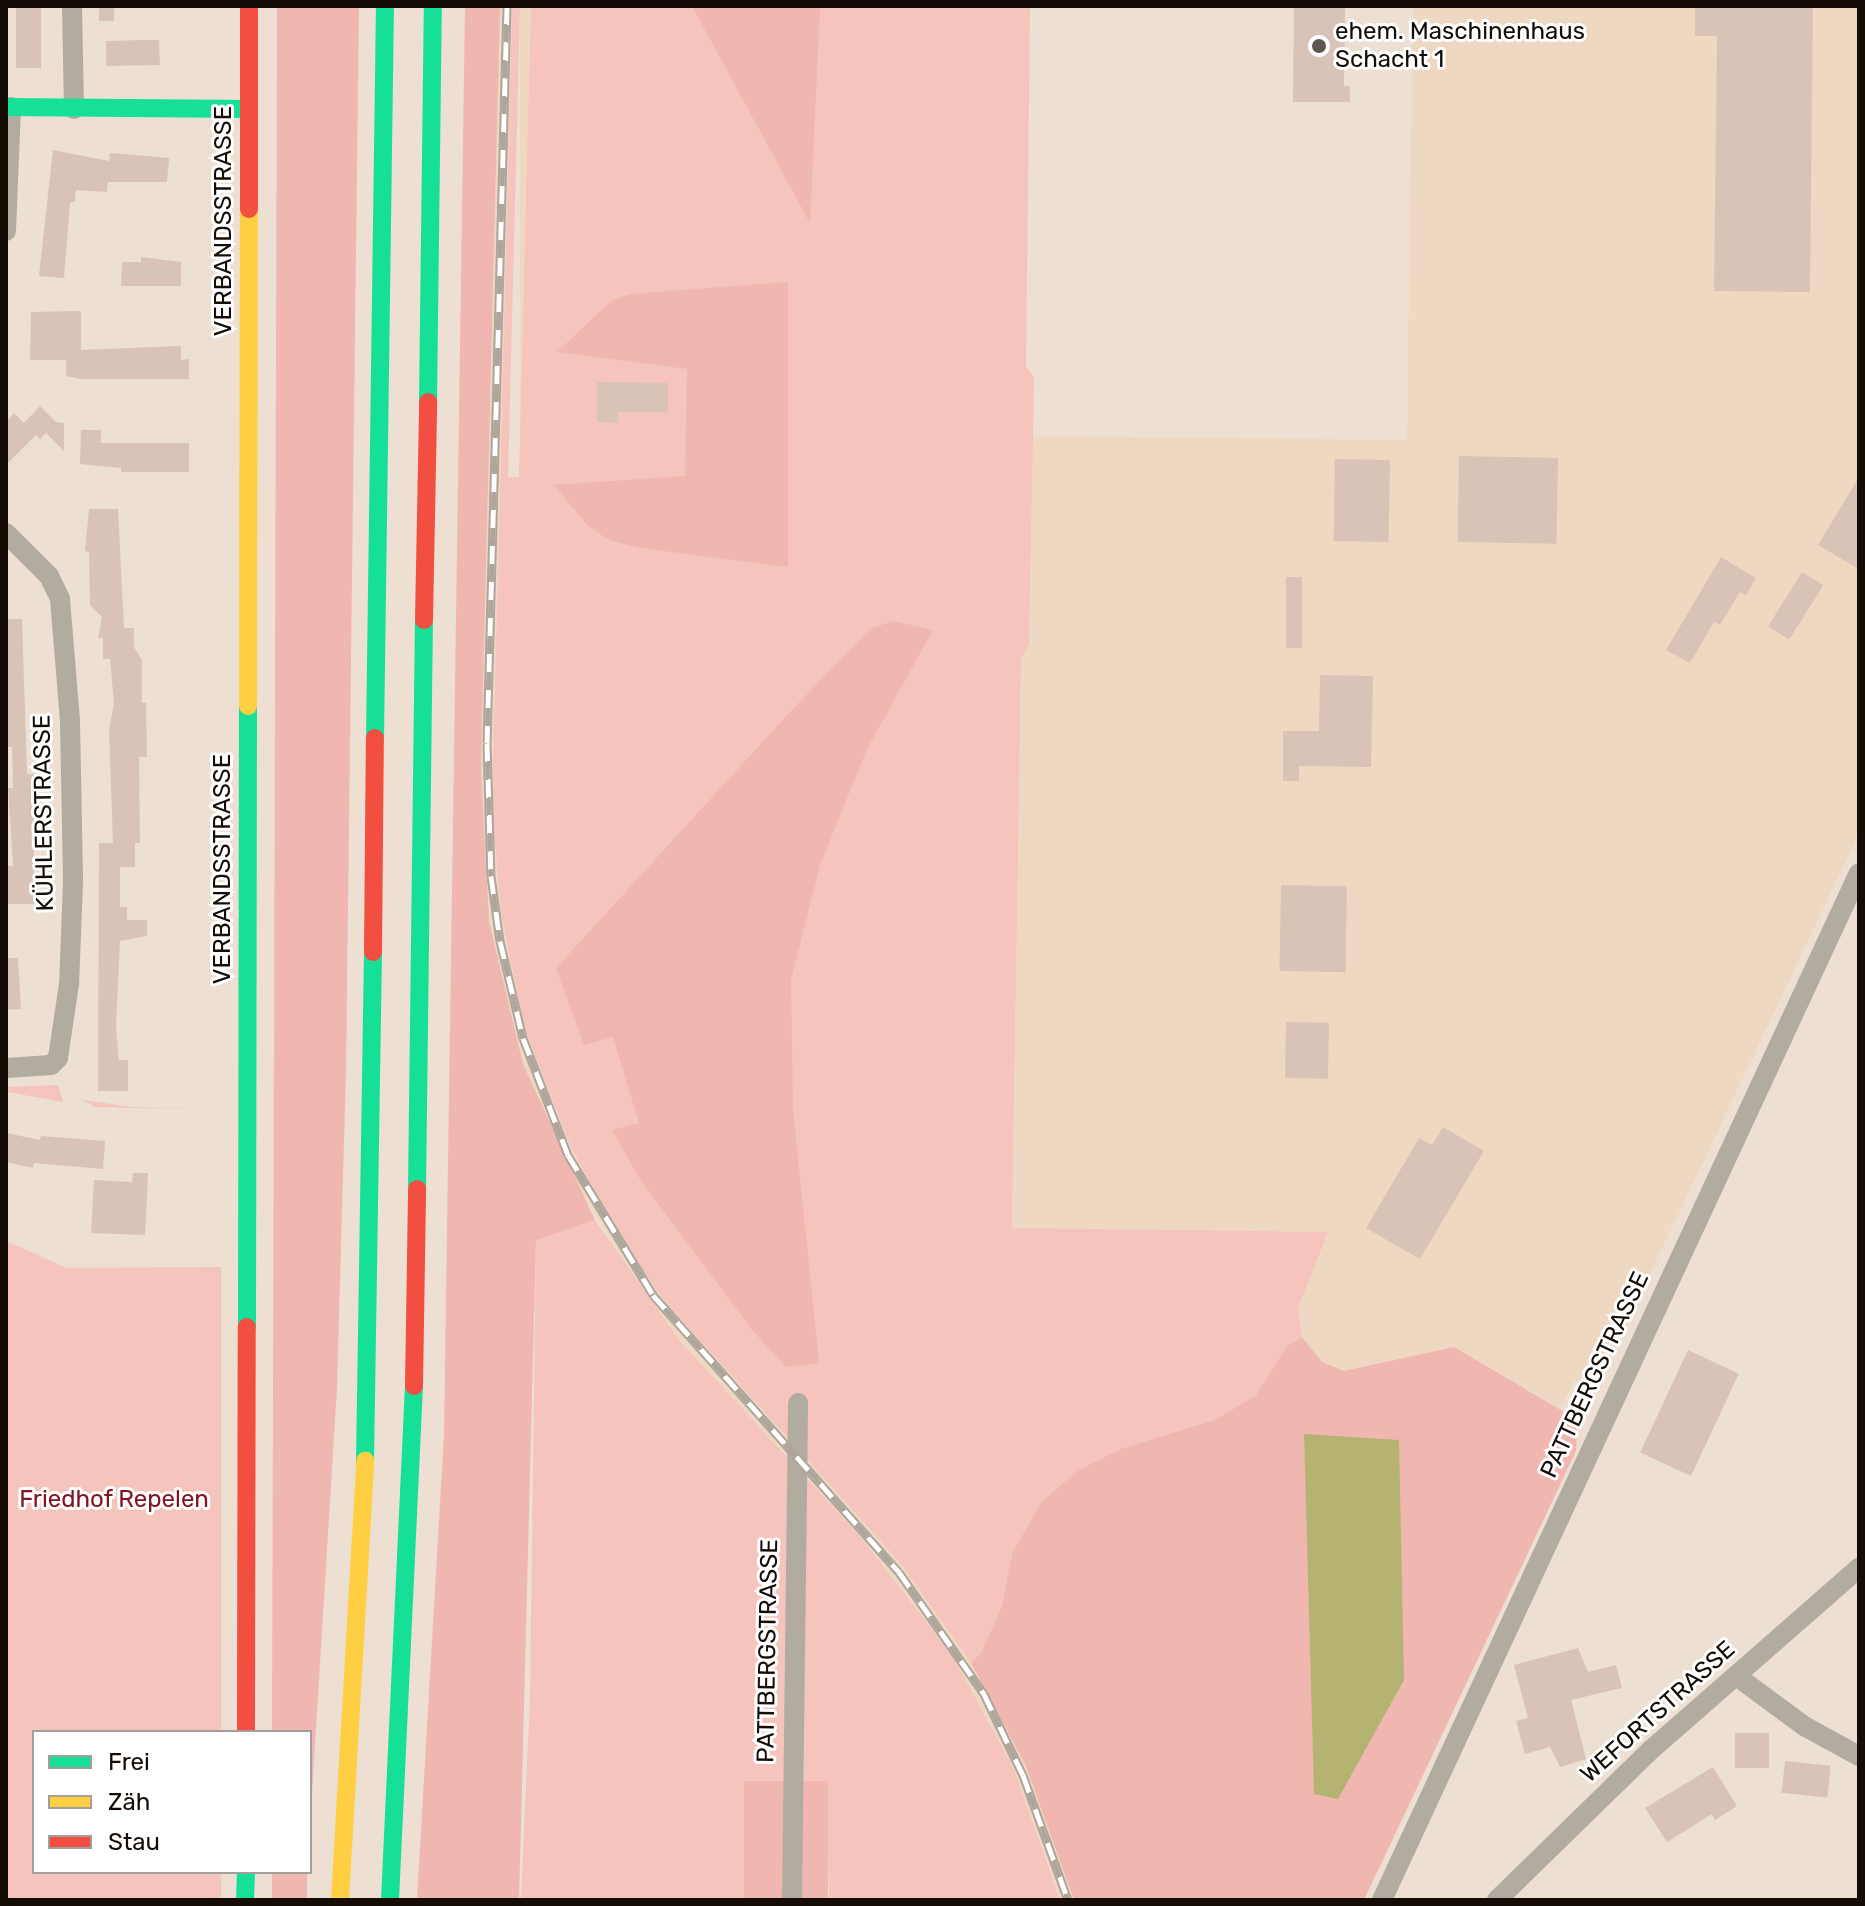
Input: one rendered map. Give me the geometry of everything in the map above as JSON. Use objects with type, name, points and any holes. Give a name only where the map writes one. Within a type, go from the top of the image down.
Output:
[{"type":"main road","name":"VERBANDSSTRASSE","points":[[246,1730],[249,6]]},
{"type":"main road","points":[[340,1900],[366,1449],[385,6]]},
{"type":"main road","points":[[390,1900],[414,1404],[433,6]]},
{"type":"main road","points":[[9,107],[249,109]]},
{"type":"main road","points":[[245,1900],[246,1874]]},
{"type":"street","points":[[72,6],[74,109]]},
{"type":"street","points":[[6,231],[9,107]]},
{"type":"street","name":"KÜHLERSTRASSE","points":[[6,533],[49,576],[60,599],[70,721],[73,882],[69,984],[58,1058],[51,1065],[6,1068]]},
{"type":"street","name":"PATTBERGSTRASSE","points":[[1382,1900],[1859,873]]},
{"type":"street","name":"PATTBERGSTRASSE","points":[[792,1900],[798,1403]]},
{"type":"street","name":"WEFORTSTRASSE","points":[[1497,1900],[1652,1749],[1739,1678],[1761,1652],[1859,1568]]},
{"type":"street","points":[[1739,1678],[1804,1726],[1859,1756]]},
{"type":"shaded area","points":[[277,6],[359,6],[346,1071],[337,1388],[312,1794],[312,1730],[272,1730]]},
{"type":"shaded area","points":[[465,6],[500,6],[481,768],[489,921],[523,1064],[595,1220],[536,1240],[519,1900],[417,1900],[444,1434]]},
{"type":"shaded area","points":[[500,6],[512,6],[492,809],[501,913],[525,1031],[571,1147],[617,1231],[662,1298],[902,1565],[971,1663],[1025,1764],[1074,1900],[1060,1900],[1013,1767],[951,1653],[856,1532],[678,1339],[637,1286],[560,1153],[523,1063],[489,921],[480,818]]},
{"type":"shaded area","points":[[520,6],[531,6],[531,478],[520,478]]},
{"type":"shaded area","points":[[692,6],[820,6],[810,223]]},
{"type":"shaded area","points":[[1413,6],[1859,6],[1859,833],[1595,1390],[1575,1380],[1560,1408],[1454,1347],[1360,1371],[1344,1371],[1322,1362],[1302,1337],[1298,1309],[1327,1232],[1012,1228],[1021,658],[1029,643],[1033,436],[1407,440]]},
{"type":"shaded area","points":[[788,282],[788,567],[641,548],[609,540],[587,525],[554,485],[685,476],[687,369],[557,352],[611,301],[630,294]]},
{"type":"shaded area","points":[[893,621],[933,630],[867,749],[820,865],[791,980],[793,1109],[819,1363],[786,1367],[752,1330],[641,1181],[612,1130],[639,1123],[613,1037],[584,1045],[556,968],[870,629]]},
{"type":"shaded area","points":[[1302,1337],[1322,1362],[1344,1371],[1454,1347],[1568,1414],[1577,1430],[1576,1451],[1364,1900],[1074,1900],[1025,1764],[971,1663],[981,1653],[1002,1605],[1012,1553],[1042,1501],[1080,1469],[1120,1449],[1217,1419],[1256,1395],[1287,1346]]},
{"type":"shaded area","points":[[1304,1434],[1399,1440],[1404,1680],[1338,1799],[1314,1794]]},
{"type":"shaded area","points":[[744,1781],[828,1781],[828,1900],[744,1900]]},
{"type":"shaded area","points":[[272,1874],[307,1874],[307,1900],[272,1900]]},
{"type":"green space","points":[[512,6],[520,6],[508,478],[519,477],[531,6],[1030,6],[1026,366],[1034,377],[1029,644],[1021,658],[1012,1228],[1328,1232],[1298,1308],[1302,1337],[1287,1346],[1256,1395],[1217,1419],[1120,1449],[1080,1469],[1042,1501],[1012,1553],[1002,1605],[981,1653],[971,1663],[902,1565],[662,1298],[617,1232],[571,1147],[525,1031],[501,913],[492,809]]},
{"type":"green space","points":[[58,1085],[63,1102],[7,1092],[7,1087]]},
{"type":"green space","points":[[83,1100],[131,1107],[220,1110],[95,1107]]},
{"type":"green space","points":[[595,1220],[678,1339],[856,1532],[951,1653],[1013,1767],[1060,1900],[829,1900],[827,1781],[744,1783],[746,1900],[521,1900],[530,1700],[536,1239]]},
{"type":"green space","name":"Friedhof Repelen","points":[[6,1241],[67,1268],[221,1267],[221,1730],[32,1730],[32,1874],[221,1874],[221,1900],[6,1900]]},
{"type":"building","points":[[16,6],[41,6],[41,68],[16,68]]},
{"type":"building","points":[[99,6],[114,6],[114,21],[99,21]]},
{"type":"building","name":"ehem. Maschinenhaus Schacht 1","points":[[1294,6],[1345,6],[1344,86],[1350,86],[1350,102],[1293,102]]},
{"type":"building","points":[[1695,6],[1813,6],[1810,292],[1714,291],[1717,36],[1695,36]]},
{"type":"building","points":[[159,40],[160,65],[106,66],[106,41]]},
{"type":"building","points":[[53,150],[109,161],[110,153],[169,158],[167,182],[108,182],[107,192],[76,190],[75,202],[70,202],[64,278],[39,276]]},
{"type":"building","points":[[141,257],[181,262],[181,286],[121,286],[122,262],[141,262]]},
{"type":"building","points":[[81,311],[81,350],[181,346],[181,360],[189,359],[189,379],[81,379],[66,376],[66,360],[30,360],[31,312]]},
{"type":"building","points":[[597,382],[668,383],[668,412],[618,412],[618,423],[597,422]]},
{"type":"building","points":[[40,406],[56,422],[64,423],[64,451],[46,433],[40,439],[36,435],[6,465],[6,422],[14,413],[24,423]]},
{"type":"building","points":[[81,430],[101,430],[101,443],[189,443],[189,472],[121,472],[121,468],[80,464]]},
{"type":"building","points":[[1459,456],[1558,458],[1556,544],[1457,542]]},
{"type":"building","points":[[1335,459],[1390,460],[1389,542],[1334,541]]},
{"type":"building","points":[[1859,477],[1859,569],[1818,545]]},
{"type":"building","points":[[89,509],[118,509],[124,628],[134,628],[134,647],[142,660],[142,703],[146,703],[147,757],[139,757],[140,843],[135,843],[135,867],[120,867],[120,907],[127,907],[127,920],[147,920],[147,936],[120,941],[116,1027],[119,1060],[128,1060],[128,1091],[98,1091],[99,843],[113,843],[109,730],[114,703],[110,659],[103,659],[103,638],[98,638],[102,617],[90,605],[89,552],[85,551]]},
{"type":"building","points":[[1721,557],[1756,578],[1746,596],[1740,592],[1720,625],[1714,622],[1690,663],[1666,650]]},
{"type":"building","points":[[1802,572],[1823,585],[1789,640],[1768,626]]},
{"type":"building","points":[[1286,577],[1302,577],[1302,648],[1286,648]]},
{"type":"building","points":[[6,619],[22,619],[27,774],[34,774],[34,904],[8,904],[8,866],[13,866],[8,788],[13,788],[12,747],[6,747]]},
{"type":"building","points":[[1320,675],[1373,676],[1371,767],[1299,766],[1299,781],[1283,781],[1283,731],[1319,731]]},
{"type":"building","points":[[1281,885],[1347,886],[1345,972],[1279,971]]},
{"type":"building","points":[[6,958],[18,958],[21,1009],[6,1010]]},
{"type":"building","points":[[1286,1022],[1329,1023],[1328,1079],[1285,1078]]},
{"type":"building","points":[[1443,1127],[1484,1151],[1420,1259],[1366,1228],[1419,1138],[1432,1145]]},
{"type":"building","points":[[6,1133],[40,1140],[41,1136],[105,1141],[103,1169],[34,1163],[33,1168],[6,1162]]},
{"type":"building","points":[[133,1173],[148,1173],[145,1235],[91,1233],[94,1180],[132,1182]]},
{"type":"building","points":[[1688,1350],[1739,1374],[1691,1476],[1640,1452]]},
{"type":"building","points":[[1578,1648],[1588,1672],[1616,1665],[1622,1688],[1571,1700],[1586,1759],[1560,1767],[1550,1747],[1525,1754],[1516,1721],[1528,1718],[1514,1665]]},
{"type":"building","points":[[1735,1733],[1769,1733],[1769,1768],[1735,1768]]},
{"type":"building","points":[[1785,1761],[1831,1766],[1827,1798],[1782,1793]]},
{"type":"building","points":[[1713,1767],[1737,1806],[1715,1820],[1712,1814],[1667,1842],[1645,1808]]},
{"type":"railway","points":[[507,6],[487,743],[491,876],[500,941],[523,1038],[568,1155],[653,1295],[899,1572],[984,1694],[1023,1775],[1068,1900]]},
{"type":"traffic: fast","points":[[375,738],[385,6]]},
{"type":"traffic: fast","points":[[428,402],[433,6]]},
{"type":"traffic: fast","points":[[6,107],[249,109]]},
{"type":"traffic: fast","points":[[417,1189],[424,620]]},
{"type":"traffic: fast","points":[[247,1327],[248,706]]},
{"type":"traffic: fast","points":[[365,1461],[373,952]]},
{"type":"traffic: fast","points":[[390,1900],[414,1386]]},
{"type":"traffic: fast","points":[[245,1900],[246,1874]]},
{"type":"traffic: slow","points":[[248,706],[249,209]]},
{"type":"traffic: slow","points":[[340,1900],[365,1461]]},
{"type":"traffic: jam","points":[[249,6],[249,209]]},
{"type":"traffic: jam","points":[[424,620],[428,402]]},
{"type":"traffic: jam","points":[[373,952],[375,738]]},
{"type":"traffic: jam","points":[[414,1386],[417,1189]]},
{"type":"traffic: jam","points":[[246,1730],[247,1327]]},
{"type":"place","name":"ehem. Maschinenhaus Schacht 1","points":[[1319,46]]}]
